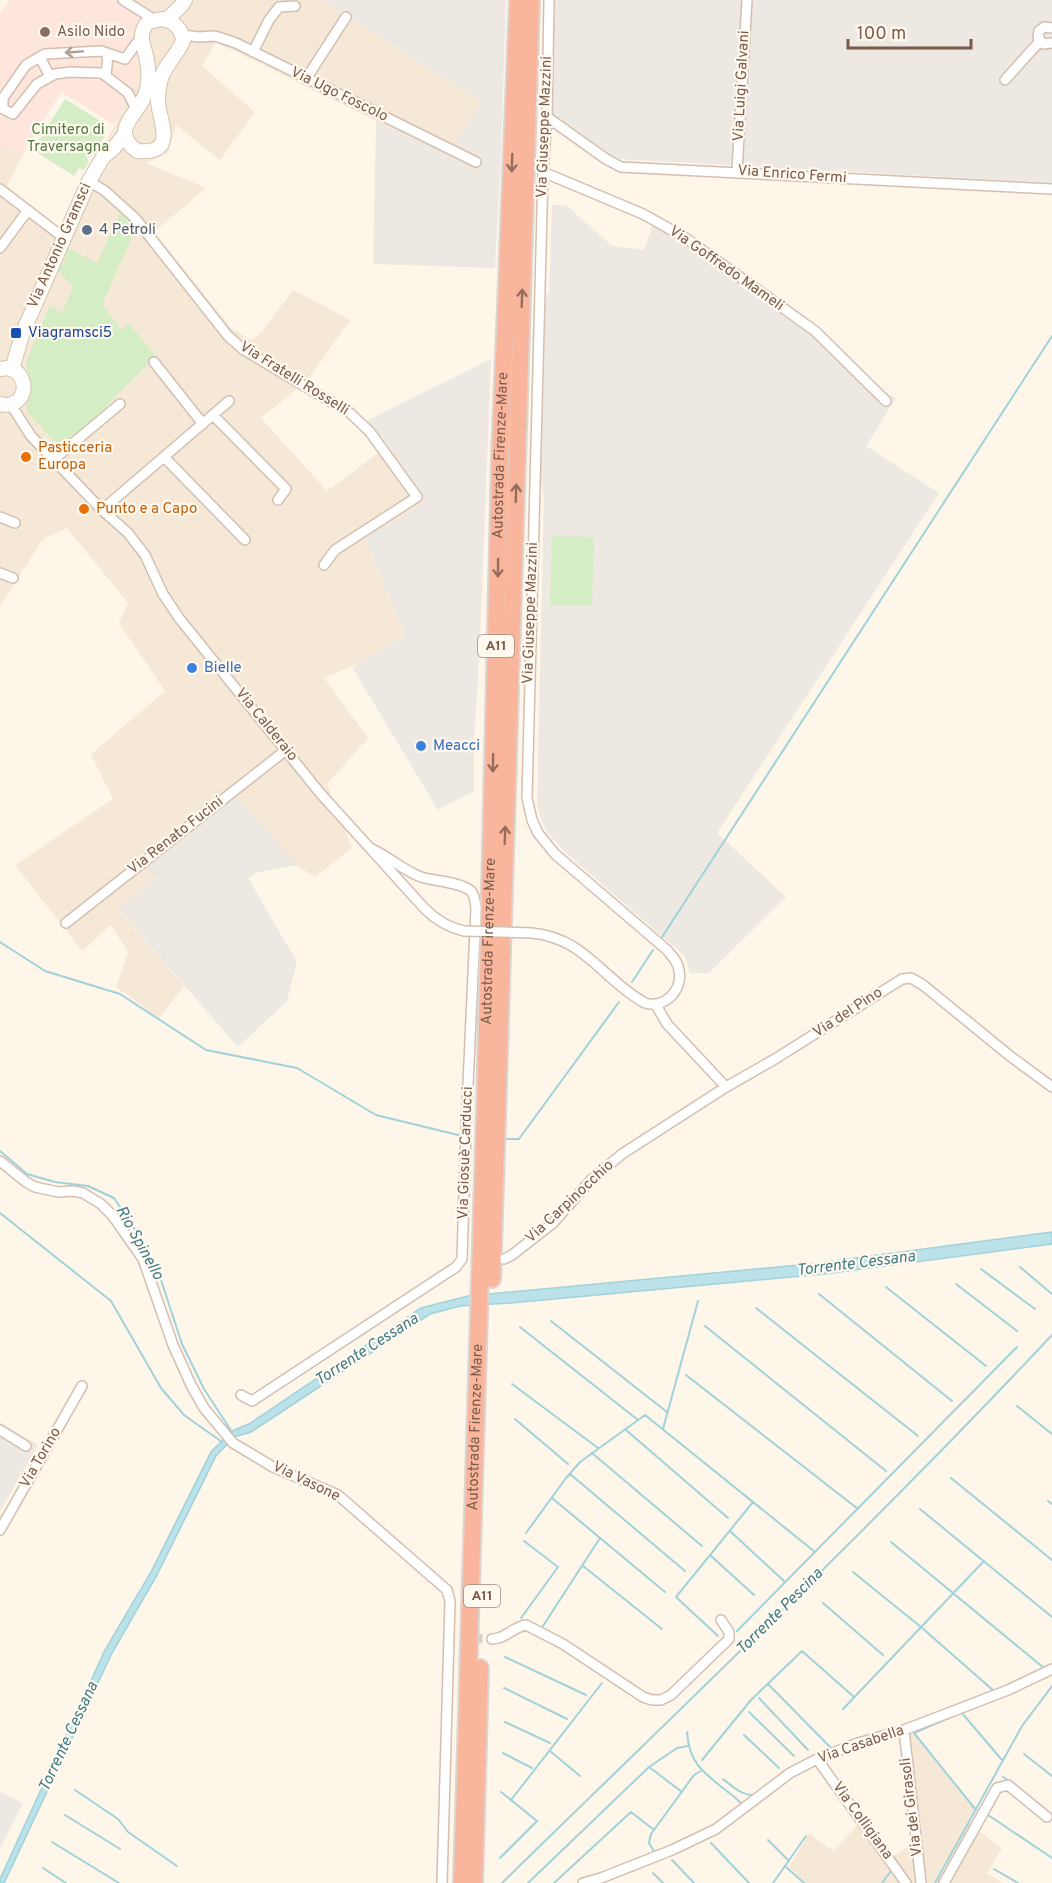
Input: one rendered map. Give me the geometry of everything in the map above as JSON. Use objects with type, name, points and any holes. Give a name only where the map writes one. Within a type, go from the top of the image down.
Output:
[{"type":"highway","name":"Autostrada Firenze-Mare","points":[[474,1883],[500,460],[518,0]]},
{"type":"highway","name":"Autostrada Firenze-Mare","points":[[485,1292],[531,0]]},
{"type":"highway","name":"Autostrada Firenze-Mare","points":[[462,1883],[485,1311]]},
{"type":"street","points":[[123,0],[164,30]]},
{"type":"street","name":"Via Giuseppe Mazzini","points":[[549,0],[527,798],[532,820],[538,833],[555,854],[663,945],[675,960],[680,977],[676,990],[656,1005]]},
{"type":"street","name":"Via Luigi Galvani","points":[[737,171],[747,0]]},
{"type":"street","points":[[125,134],[126,141],[137,152],[146,152],[158,147],[164,138],[164,126],[158,101],[160,81],[167,66],[164,30],[183,3]]},
{"type":"street","points":[[253,52],[269,20],[279,7],[295,6]]},
{"type":"street","points":[[306,79],[346,16]]},
{"type":"street","points":[[1052,28],[1041,29],[1038,37],[1046,45],[1052,43]]},
{"type":"street","name":"Via Ugo Foscolo","points":[[108,54],[125,59],[164,30],[199,37],[215,36],[253,52],[476,162]]},
{"type":"street","name":"Via Antonio Gramsci","points":[[9,406],[24,390],[11,371],[23,332],[89,181],[103,157],[125,134],[126,125],[146,94],[149,80],[147,61],[164,30]]},
{"type":"street","points":[[1005,80],[1040,41]]},
{"type":"street","points":[[106,76],[108,54],[101,51],[45,54],[26,65],[3,98],[3,109],[13,114],[37,84],[50,77],[70,72],[101,73],[128,93],[137,111]]},
{"type":"street","points":[[40,57],[50,77]]},
{"type":"street","name":"Via Enrico Fermi","points":[[547,117],[606,159],[621,166],[1052,189]]},
{"type":"street","points":[[113,148],[131,147]]},
{"type":"street","name":"Via Goffredo Mameli","points":[[543,172],[642,214],[684,237],[815,331],[886,401]]},
{"type":"street","name":"Via Fratelli Rosselli","points":[[89,181],[105,190],[135,218],[228,336],[244,350],[350,413],[370,432],[417,497],[335,550],[324,565]]},
{"type":"street","points":[[0,189],[64,238]]},
{"type":"street","points":[[0,248],[28,210]]},
{"type":"street","points":[[154,362],[203,424]]},
{"type":"street","points":[[102,510],[229,401]]},
{"type":"street","points":[[53,460],[120,404]]},
{"type":"street","name":"Via Calderaio","points":[[9,406],[31,436],[53,460],[128,533],[145,555],[163,594],[179,618],[337,812],[438,921],[464,931],[550,935],[571,944],[640,1000],[656,1005]]},
{"type":"street","points":[[213,416],[286,489],[278,500]]},
{"type":"street","points":[[164,457],[245,540]]},
{"type":"street","points":[[0,517],[15,523]]},
{"type":"street","points":[[0,573],[13,578]]},
{"type":"street","name":"Via Renato Fucini","points":[[66,923],[286,750]]},
{"type":"street","name":"Via Giosuè Carducci","points":[[241,1395],[252,1401],[466,1259],[466,1129],[476,908],[474,896],[467,888],[408,871],[372,849]]},
{"type":"street","name":"Via del Pino","points":[[726,1087],[775,1059],[897,981],[907,978],[923,985],[1010,1056],[1051,1084]]},
{"type":"street","points":[[656,1005],[667,1024],[726,1087]]},
{"type":"street","name":"Via Carpinocchio","points":[[504,1259],[553,1222],[591,1180],[608,1165],[726,1087]]},
{"type":"street","name":"Via Vasone","points":[[0,1161],[35,1187],[58,1192],[83,1193],[101,1204],[116,1219],[143,1259],[172,1345],[191,1385],[204,1408],[233,1443],[273,1467],[339,1495],[449,1594],[442,1883]]},
{"type":"street","name":"Via Torino","points":[[0,1530],[82,1386]]},
{"type":"street","points":[[0,1430],[26,1446]]},
{"type":"street","points":[[492,1639],[498,1639],[526,1625],[577,1652],[643,1697],[657,1701],[671,1695],[729,1639],[729,1632],[721,1620]]},
{"type":"street","points":[[448,1638],[460,1638]]},
{"type":"street","name":"Via Casabella","points":[[583,1883],[602,1878],[672,1850],[716,1829],[790,1773],[817,1759],[858,1743],[903,1730],[1008,1690],[1052,1669]]},
{"type":"street","name":"Via dei Girasoli","points":[[903,1730],[921,1883]]},
{"type":"street","name":"Via Colligiana","points":[[817,1759],[906,1883]]},
{"type":"street","points":[[944,1883],[997,1788],[1008,1785],[1047,1817]]},
{"type":"shaded area","points":[[10,0],[112,0],[140,18],[137,83],[114,125],[61,92],[23,154],[0,147],[0,14]]},
{"type":"shaded area","points":[[112,0],[322,0],[482,102],[447,153],[376,121],[216,42],[202,66],[255,112],[220,160],[176,125],[168,153],[146,163],[206,188],[154,232],[231,328],[251,340],[259,335],[293,290],[350,320],[307,381],[261,418],[327,491],[378,453],[360,429],[368,420],[423,503],[365,538],[405,636],[352,666],[324,678],[368,738],[327,784],[352,848],[315,877],[297,865],[146,866],[155,878],[118,910],[184,986],[159,1018],[116,987],[128,952],[111,925],[82,951],[15,865],[113,799],[91,754],[165,691],[119,623],[128,603],[67,528],[43,539],[0,606],[0,147],[23,154],[5,190],[59,231],[137,83],[140,18]]},
{"type":"shaded area","points":[[322,0],[506,0],[495,268],[373,264],[376,121],[447,153],[482,102]]},
{"type":"shaded area","points":[[555,0],[1052,0],[1052,183],[617,159],[550,112]]},
{"type":"shaded area","points":[[552,205],[566,205],[612,246],[644,250],[656,216],[710,250],[798,316],[880,391],[896,398],[866,446],[939,493],[717,833],[786,897],[709,973],[690,973],[685,956],[565,852],[548,833],[537,805],[544,497],[539,474],[543,295],[549,294]]},
{"type":"shaded area","points":[[491,359],[474,743],[474,791],[438,810],[352,667],[405,636],[365,538],[423,503],[368,420]]},
{"type":"shaded area","points":[[235,795],[297,865],[255,873],[248,878],[297,962],[287,1001],[238,1047],[118,909],[155,879],[145,866]]},
{"type":"shaded area","points":[[0,1422],[38,1445],[0,1512]]},
{"type":"shaded area","points":[[911,1732],[975,1807],[968,1823],[1002,1848],[987,1873],[1003,1883],[805,1883],[789,1867],[809,1833],[833,1851],[866,1816],[894,1856],[913,1844],[901,1735]]},
{"type":"shaded area","points":[[0,1792],[23,1803],[0,1849]]},
{"type":"green space","name":"Cimitero di Traversagna","points":[[65,99],[104,123],[100,131],[106,134],[100,144],[92,146],[86,155],[89,162],[84,170],[79,168],[74,176],[33,150]]},
{"type":"green space","points":[[120,213],[136,228],[102,304],[121,330],[129,324],[156,356],[106,406],[107,411],[61,448],[26,408],[31,389],[26,362],[50,305],[62,313],[73,287],[55,268],[58,263],[62,265],[65,260],[66,247],[97,263]]},
{"type":"green space","points":[[552,536],[594,537],[592,606],[550,605]]},
{"type":"water","name":"Torrente Cessana","points":[[1052,1232],[1052,1244],[824,1274],[460,1306],[430,1314],[251,1432],[234,1437],[216,1456],[156,1577],[112,1653],[7,1877],[4,1883],[0,1883],[105,1650],[151,1572],[211,1452],[232,1431],[249,1424],[421,1308],[468,1296],[810,1264]]},
{"type":"waterway","points":[[662,937],[1052,336]]},
{"type":"waterway","points":[[0,942],[45,971],[120,994],[206,1050],[297,1068],[376,1115],[462,1136]]},
{"type":"waterway","points":[[632,982],[653,950]]},
{"type":"waterway","points":[[506,1139],[519,1139],[619,1002]]},
{"type":"waterway","name":"Rio Spinello","points":[[0,1151],[27,1174],[55,1182],[88,1186],[114,1198],[136,1231],[161,1280],[182,1344],[204,1389],[232,1432]]},
{"type":"waterway","points":[[0,1213],[111,1301],[161,1388],[184,1415],[222,1442]]},
{"type":"waterway","points":[[1020,1267],[1052,1294]]},
{"type":"waterway","points":[[981,1269],[1035,1309]]},
{"type":"waterway","points":[[956,1284],[1017,1331]]},
{"type":"waterway","points":[[886,1287],[986,1366]]},
{"type":"waterway","points":[[819,1294],[952,1401]]},
{"type":"waterway","points":[[663,1429],[698,1301]]},
{"type":"waterway","points":[[756,1308],[918,1436]]},
{"type":"waterway","points":[[551,1321],[667,1412]]},
{"type":"waterway","points":[[705,1326],[886,1471]]},
{"type":"waterway","points":[[520,1327],[638,1420]]},
{"type":"waterway","name":"Torrente Pescina","points":[[502,1883],[849,1544],[1052,1335]]},
{"type":"waterway","points":[[737,1631],[1017,1347]]},
{"type":"waterway","points":[[686,1375],[858,1509]]},
{"type":"waterway","points":[[512,1384],[598,1448]]},
{"type":"waterway","points":[[1017,1406],[1052,1434]]},
{"type":"waterway","points":[[526,1533],[580,1462],[645,1415],[815,1552]]},
{"type":"waterway","points":[[515,1419],[568,1464]]},
{"type":"waterway","points":[[626,1430],[728,1518]]},
{"type":"waterway","points":[[592,1453],[702,1546]]},
{"type":"waterway","points":[[570,1474],[685,1571]]},
{"type":"waterway","points":[[951,1478],[1052,1560]]},
{"type":"waterway","points":[[552,1498],[665,1592]]},
{"type":"waterway","points":[[1048,1501],[1052,1504]]},
{"type":"waterway","points":[[718,1636],[676,1597],[753,1502]]},
{"type":"waterway","points":[[920,1509],[1052,1617]]},
{"type":"waterway","points":[[730,1531],[785,1582]]},
{"type":"waterway","points":[[543,1626],[600,1538]]},
{"type":"waterway","points":[[521,1618],[558,1567],[524,1541]]},
{"type":"waterway","points":[[891,1542],[1044,1668]]},
{"type":"waterway","points":[[710,1555],[754,1595]]},
{"type":"waterway","points":[[843,1709],[984,1561]]},
{"type":"waterway","points":[[583,1566],[662,1629]]},
{"type":"waterway","points":[[853,1572],[921,1627],[995,1692]]},
{"type":"waterway","points":[[823,1603],[883,1655]]},
{"type":"waterway","points":[[702,1760],[751,1700],[802,1651],[854,1697]]},
{"type":"waterway","points":[[505,1657],[586,1695]]},
{"type":"waterway","points":[[511,1800],[602,1683]]},
{"type":"waterway","points":[[768,1684],[832,1749]]},
{"type":"waterway","points":[[935,1883],[1022,1726],[1052,1686]]},
{"type":"waterway","points":[[504,1688],[567,1719]]},
{"type":"waterway","points":[[759,1698],[808,1750]]},
{"type":"waterway","points":[[749,1712],[794,1756]]},
{"type":"waterway","points":[[961,1712],[1002,1760]]},
{"type":"waterway","points":[[951,1717],[914,1733],[976,1810]]},
{"type":"waterway","points":[[505,1722],[550,1743]]},
{"type":"waterway","points":[[867,1736],[905,1725]]},
{"type":"waterway","points":[[687,1732],[691,1752],[699,1767],[742,1805]]},
{"type":"waterway","points":[[744,1735],[779,1768]]},
{"type":"waterway","points":[[528,1883],[649,1767],[677,1748],[688,1746]]},
{"type":"waterway","points":[[550,1751],[580,1776]]},
{"type":"waterway","points":[[503,1753],[532,1768]]},
{"type":"waterway","points":[[1024,1754],[1052,1776]]},
{"type":"waterway","points":[[649,1767],[682,1792]]},
{"type":"waterway","points":[[655,1853],[649,1843],[651,1834],[694,1775],[701,1771]]},
{"type":"waterway","points":[[1003,1777],[1011,1782]]},
{"type":"waterway","points":[[723,1779],[741,1792],[754,1795]]},
{"type":"waterway","points":[[75,1790],[118,1819],[128,1832],[177,1866]]},
{"type":"waterway","points":[[500,1858],[537,1821],[501,1792]]},
{"type":"waterway","points":[[554,1883],[631,1812],[654,1830]]},
{"type":"waterway","points":[[985,1813],[1052,1858]]},
{"type":"waterway","points":[[65,1815],[120,1849]]},
{"type":"waterway","points":[[773,1883],[806,1836]]},
{"type":"waterway","points":[[768,1840],[789,1861]]},
{"type":"waterway","points":[[52,1842],[119,1883]]},
{"type":"waterway","points":[[711,1843],[749,1883]]},
{"type":"waterway","points":[[672,1860],[694,1883]]},
{"type":"waterway","points":[[786,1867],[804,1883]]},
{"type":"waterway","points":[[43,1868],[66,1883]]},
{"type":"waterway","points":[[994,1869],[1018,1883]]},
{"type":"waterway","points":[[882,1883],[891,1871]]},
{"type":"waterway","points":[[653,1873],[663,1883]]},
{"type":"tunnel","points":[[460,1638],[492,1639]]},
{"type":"place","name":"Asilo Nido","points":[[45,32]]},
{"type":"place","name":"4 Petroli","points":[[87,230]]},
{"type":"place","name":"Viagramsci5","points":[[16,333]]},
{"type":"place","name":"Pasticceria Europa","points":[[26,457]]},
{"type":"place","name":"Punto e a Capo","points":[[84,509]]},
{"type":"place","name":"Bielle","points":[[192,668]]},
{"type":"place","name":"Meacci","points":[[421,746]]}]
